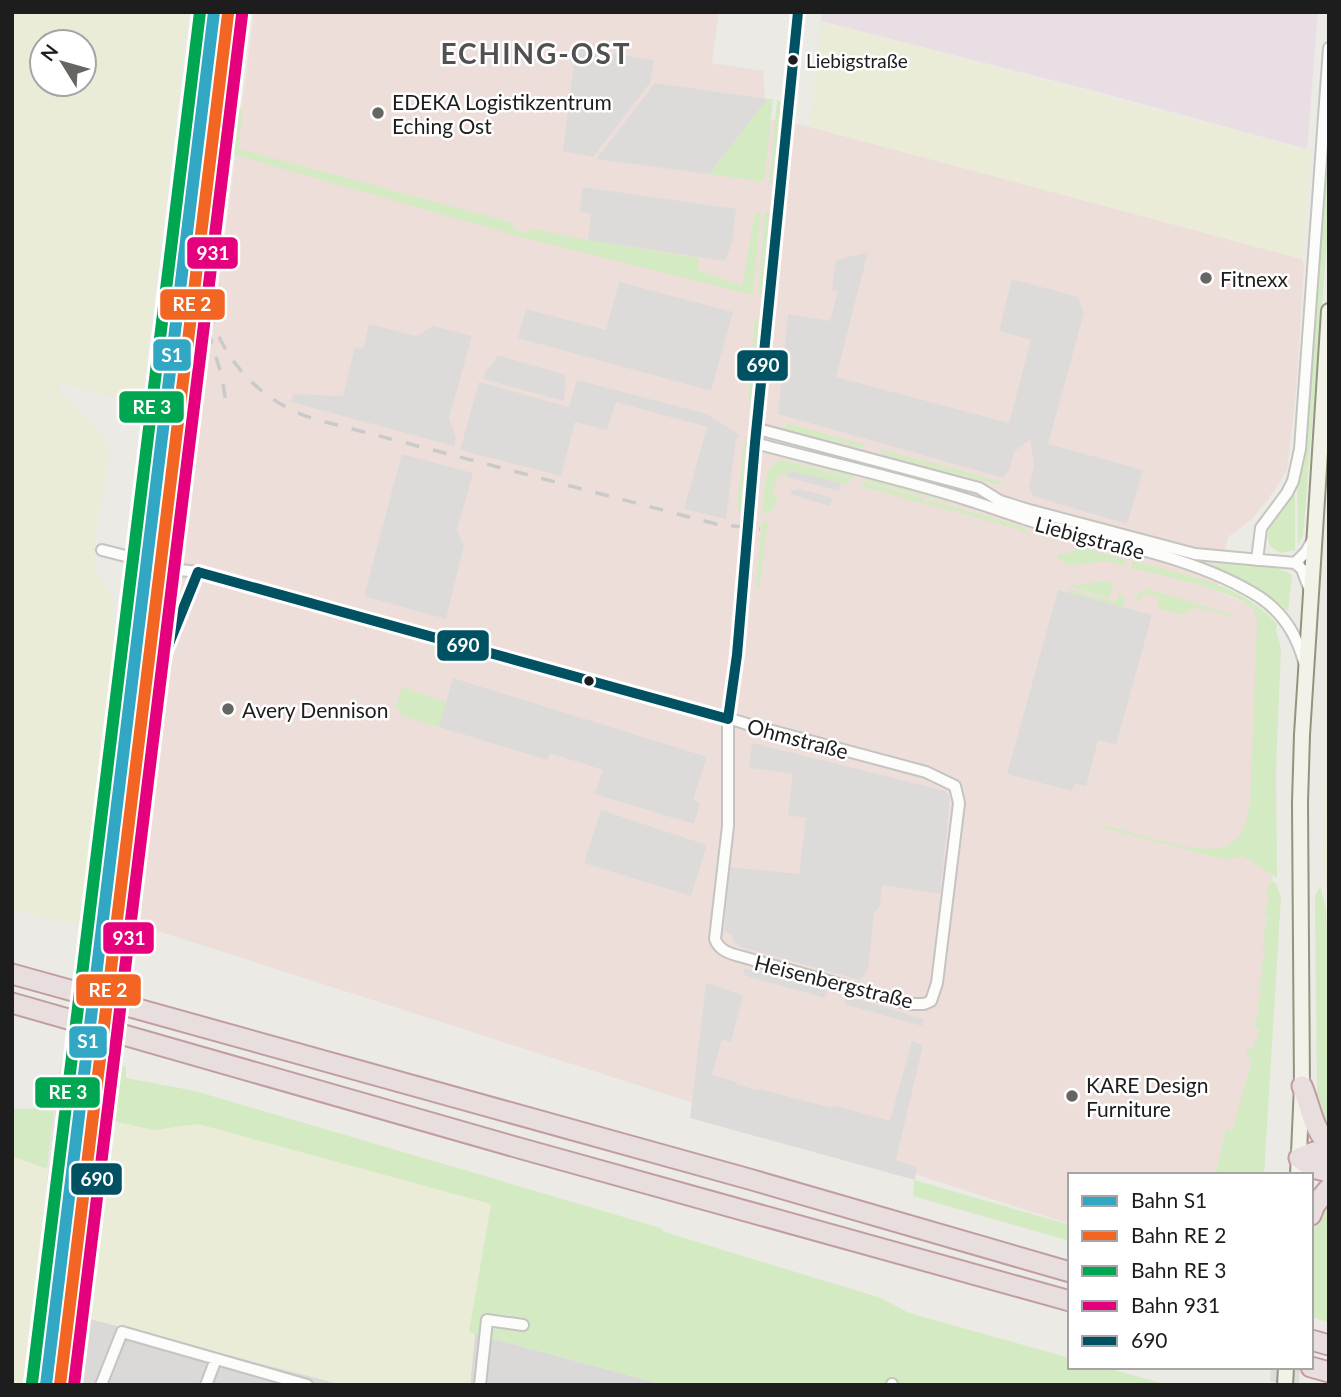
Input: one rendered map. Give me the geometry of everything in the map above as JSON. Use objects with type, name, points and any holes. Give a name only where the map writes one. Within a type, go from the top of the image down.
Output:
[{"type":"highway","points":[[12,974],[749,1179],[1068,1271]]},
{"type":"highway","points":[[12,1003],[545,1156],[1068,1300]]},
{"type":"highway","points":[[1302,1086],[1322,1138],[1329,1144]]},
{"type":"highway","points":[[1299,1166],[1314,1152],[1329,1156]]},
{"type":"highway","points":[[1299,1166],[1329,1172]]},
{"type":"highway","points":[[1313,1210],[1329,1188]]},
{"type":"main road","points":[[1299,1166],[1302,1086],[1300,803],[1305,665],[1329,311]]},
{"type":"street","points":[[728,719],[737,655],[755,443],[799,12]]},
{"type":"street","points":[[1257,560],[1261,528],[1287,493],[1298,465],[1329,48]]},
{"type":"street","name":"Liebigstraße","points":[[758,429],[979,488],[1000,501],[1203,556],[1295,563]]},
{"type":"street","name":"Liebigstraße","points":[[755,443],[966,499],[1001,512],[1212,572],[1275,609],[1292,629],[1305,665]]},
{"type":"street","points":[[1310,594],[1302,569],[1295,563],[1306,552],[1314,536]]},
{"type":"street","name":"Ohmstraße","points":[[102,550],[198,572],[926,772]]},
{"type":"street","name":"Heisenbergstraße","points":[[728,719],[728,826],[715,932],[717,945],[727,952],[743,957],[916,1004],[931,1001],[935,996],[959,803],[955,786],[926,772]]},
{"type":"street","points":[[480,1385],[487,1320],[523,1325]]},
{"type":"street","points":[[101,1385],[121,1332],[307,1385]]},
{"type":"street","points":[[206,1385],[216,1359]]},
{"type":"shaded area","points":[[254,12],[719,12],[712,63],[763,71],[766,118],[810,127],[1302,259],[1304,266],[1296,393],[1287,470],[1251,520],[1228,537],[1217,591],[1253,607],[1267,624],[1268,831],[1274,898],[1266,1015],[1228,1173],[1068,1173],[1068,1223],[136,924]]},
{"type":"shaded area","points":[[822,12],[1318,12],[1307,149],[821,21]]},
{"type":"shaded area","points":[[576,48],[654,60],[650,83],[593,157],[563,151]]},
{"type":"shaded area","points":[[655,83],[767,99],[709,174],[596,159]]},
{"type":"shaded area","points":[[583,187],[736,209],[732,242],[725,261],[588,240],[591,214],[580,211]]},
{"type":"shaded area","points":[[868,252],[836,377],[1009,423],[1031,340],[999,331],[1012,279],[1078,297],[1084,313],[1048,444],[1143,470],[1127,524],[1033,496],[1029,488],[1034,465],[1030,439],[1015,451],[1004,478],[778,414],[788,314],[830,321],[838,291],[832,290],[836,260]]},
{"type":"shaded area","points":[[619,282],[733,312],[711,391],[518,338],[526,309],[606,330]]},
{"type":"shaded area","points":[[369,324],[416,336],[433,326],[472,336],[449,418],[456,438],[454,446],[291,402],[293,394],[343,396],[355,347],[363,349]]},
{"type":"shaded area","points":[[497,355],[566,375],[564,401],[483,379]]},
{"type":"shaded area","points":[[577,380],[707,414],[738,434],[726,519],[684,509],[707,427],[616,402],[607,430],[575,422],[561,476],[460,450],[479,382],[569,407]]},
{"type":"shaded area","points":[[402,454],[473,473],[457,530],[464,545],[446,619],[364,596]]},
{"type":"shaded area","points":[[789,470],[841,483],[839,491],[787,477]]},
{"type":"shaded area","points":[[799,489],[833,498],[830,506],[790,494]]},
{"type":"shaded area","points":[[1058,590],[1152,615],[1116,745],[1098,740],[1086,786],[1075,784],[1072,791],[1007,774]]},
{"type":"shaded area","points":[[453,678],[707,757],[693,800],[700,803],[694,824],[595,794],[603,770],[550,753],[547,760],[439,727]]},
{"type":"shaded area","points":[[752,743],[945,791],[950,797],[940,894],[882,885],[880,905],[874,913],[868,969],[860,980],[741,947],[734,942],[732,935],[724,931],[730,867],[799,874],[806,818],[788,815],[793,774],[749,768]]},
{"type":"shaded area","points":[[601,810],[707,845],[691,896],[584,863]]},
{"type":"shaded area","points":[[745,968],[827,991],[825,998],[743,975]]},
{"type":"shaded area","points":[[706,984],[743,996],[731,1042],[722,1040],[712,1075],[746,1087],[832,1108],[833,1105],[890,1121],[912,1041],[923,1045],[896,1160],[917,1167],[915,1180],[690,1118]]},
{"type":"shaded area","points":[[846,996],[924,1019],[922,1026],[844,1004]]},
{"type":"shaded area","points":[[71,1006],[108,1017],[108,1120],[76,1385],[28,1385],[54,1108]]},
{"type":"shaded area","points":[[83,1317],[343,1385],[76,1385]]},
{"type":"shaded area","points":[[475,1334],[665,1385],[470,1385]]},
{"type":"green space","points":[[12,12],[189,12],[144,383],[138,404],[60,383],[60,393],[101,431],[109,454],[95,533],[96,569],[113,603],[115,636],[81,926],[12,909]]},
{"type":"green space","points":[[821,21],[1312,151],[1302,259],[810,127]]},
{"type":"green space","points":[[767,99],[773,99],[764,182],[709,174]]},
{"type":"green space","points":[[777,100],[781,102],[772,183],[769,185]]},
{"type":"green space","points":[[234,105],[242,108],[239,149],[514,223],[512,228],[528,233],[530,228],[699,258],[698,270],[742,286],[754,216],[761,210],[753,295],[525,238],[228,153]]},
{"type":"green space","points":[[1329,125],[1329,218],[1303,535],[1298,546],[1297,484],[1304,465]]},
{"type":"green space","points":[[765,210],[769,213],[762,294],[758,296]]},
{"type":"green space","points":[[755,317],[759,325],[751,403],[748,398]]},
{"type":"green space","points":[[785,425],[867,445],[861,448],[784,429]]},
{"type":"green space","points":[[745,436],[747,438],[740,514],[737,505]]},
{"type":"green space","points":[[880,449],[1007,483],[995,484],[884,455]]},
{"type":"green space","points":[[786,455],[857,474],[853,478],[779,456]]},
{"type":"green space","points":[[783,460],[852,479],[847,484],[789,470],[787,477],[778,475],[773,492],[778,499],[772,510],[765,514],[764,496],[768,473],[771,467]]},
{"type":"green space","points":[[869,477],[960,502],[985,512],[864,480]]},
{"type":"green space","points":[[865,482],[926,499],[925,504],[860,486]]},
{"type":"green space","points":[[1295,490],[1295,550],[1281,553],[1271,547],[1268,532],[1275,517]]},
{"type":"green space","points":[[929,500],[1020,526],[1029,532],[1028,535],[1017,529],[927,504]]},
{"type":"green space","points":[[768,520],[759,590],[756,586],[762,524]]},
{"type":"green space","points":[[1080,548],[1126,560],[1124,566],[1107,561],[1067,566],[1057,559],[1058,554]]},
{"type":"green space","points":[[1133,561],[1229,589],[1263,610],[1277,624],[1281,649],[1276,769],[1277,878],[1242,856],[1225,860],[1101,827],[1102,824],[1186,846],[1218,848],[1229,845],[1238,837],[1246,821],[1250,803],[1257,622],[1255,611],[1247,604],[1216,590],[1131,568]]},
{"type":"green space","points":[[1210,564],[1263,566],[1292,575],[1288,611],[1259,589]]},
{"type":"green space","points":[[1107,581],[1114,585],[1109,598],[1069,586]]},
{"type":"green space","points":[[1145,588],[1230,614],[1232,617],[1200,608],[1183,615],[1157,608],[1160,598],[1142,593],[1138,602],[1135,601]]},
{"type":"green space","points":[[1068,589],[1115,602],[1120,591],[1125,600],[1122,613],[1118,606],[1067,593]]},
{"type":"green space","points":[[402,687],[447,702],[439,727],[400,715],[401,711],[395,709]]},
{"type":"green space","points":[[1329,746],[1329,934],[1326,878],[1322,860]]},
{"type":"green space","points":[[1269,882],[1275,882],[1281,896],[1264,1173],[1215,1173],[1226,1129],[1232,1132],[1252,1059],[1246,1057],[1247,1048],[1253,1050],[1259,1030],[1254,1027],[1262,990],[1258,989],[1263,972],[1260,970],[1266,951],[1262,948],[1266,934],[1263,932],[1268,918],[1264,916],[1269,898],[1266,895]]},
{"type":"green space","points":[[1318,889],[1321,889],[1326,909],[1329,1138],[1318,1115],[1315,897]]},
{"type":"green space","points":[[108,1062],[126,1067],[126,1078],[195,1091],[661,1228],[664,1232],[881,1298],[909,1313],[1068,1357],[1068,1369],[1110,1369],[1168,1385],[665,1385],[469,1332],[491,1204],[198,1124],[154,1130],[108,1120]]},
{"type":"green space","points":[[54,1108],[47,1169],[12,1156],[12,1109]]},
{"type":"green space","points":[[108,1120],[154,1130],[197,1124],[491,1204],[469,1331],[475,1334],[470,1385],[343,1385],[83,1317]]},
{"type":"green space","points":[[12,1156],[47,1169],[28,1385],[12,1385]]},
{"type":"green space","points":[[914,1180],[1068,1224],[1068,1240],[913,1196]]},
{"type":"green space","points":[[1329,1194],[1329,1322],[1313,1318],[1313,1233],[1316,1218]]},
{"type":"pier","points":[[1271,1369],[1300,1369],[1299,1385],[1270,1381]]},
{"type":"railway","points":[[204,255],[204,283],[209,310],[218,335],[231,358],[248,379],[292,410],[318,420],[716,524],[760,529]]},
{"type":"railway","points":[[208,330],[222,377],[226,403]]},
{"type":"rail line","name":"S1","points":[[46,1385],[214,12]]},
{"type":"rail line","name":"931","points":[[74,1385],[242,15]]},
{"type":"transit line","points":[[32,1383],[200,12]]},
{"type":"transit line","name":"690","points":[[728,719],[737,655],[755,443],[798,12]]},
{"type":"transit line","points":[[60,1385],[228,14]]},
{"type":"transit line","name":"690","points":[[198,572],[728,719]]},
{"type":"transit line","name":"690","points":[[74,1385],[106,1095],[101,1033],[110,980],[124,946],[130,921],[163,665],[166,651],[198,572]]},
{"type":"place","name":"Liebigstraße","points":[[793,60]]},
{"type":"place","name":"EDEKA Logistikzentrum Eching Ost","points":[[378,113]]},
{"type":"place","name":"Fitnexx","points":[[1206,278]]},
{"type":"place","name":"Avery Dennison","points":[[228,709]]},
{"type":"place","name":"KARE Design Furniture","points":[[1072,1096]]},
{"type":"district","name":"ECHING-OST","points":[[536,53]]}]
